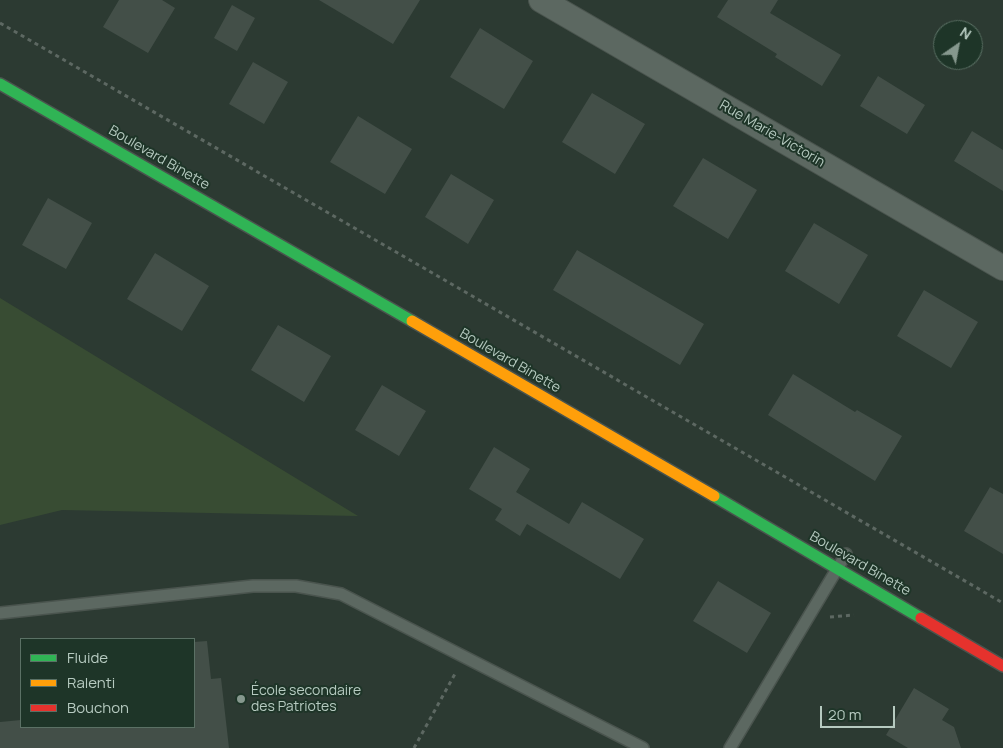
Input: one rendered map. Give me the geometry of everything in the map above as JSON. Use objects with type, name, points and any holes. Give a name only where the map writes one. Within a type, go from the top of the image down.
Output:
[{"type":"street","name":"Rue Marie-Victorin","points":[[541,0],[1003,268]]},
{"type":"street","name":"Boulevard Binette","points":[[0,84],[1003,666]]},
{"type":"street","name":"Boulevard Binette","points":[[842,551],[859,561]]},
{"type":"lane","points":[[730,748],[837,568],[842,551]]},
{"type":"lane","points":[[0,614],[253,586],[296,586],[341,594],[642,748]]},
{"type":"path","points":[[0,23],[1003,602]]},
{"type":"path","points":[[827,616],[854,615]]},
{"type":"path","points":[[414,748],[464,657]]},
{"type":"green space","points":[[0,298],[358,516],[62,510],[0,525]]},
{"type":"building","points":[[119,0],[162,0],[175,8],[148,53],[103,27]]},
{"type":"building","points":[[319,0],[420,0],[393,44]]},
{"type":"building","points":[[728,0],[778,0],[770,13],[841,55],[822,86],[775,57],[777,54],[717,17]]},
{"type":"building","points":[[232,5],[255,18],[237,51],[214,38]]},
{"type":"building","points":[[480,28],[533,61],[504,109],[450,77]]},
{"type":"building","points":[[253,62],[288,82],[264,124],[229,104]]},
{"type":"building","points":[[878,76],[925,105],[907,134],[860,106]]},
{"type":"building","points":[[592,93],[645,124],[615,174],[562,142]]},
{"type":"building","points":[[358,116],[412,149],[385,194],[330,162]]},
{"type":"building","points":[[972,131],[1003,150],[1003,191],[954,161]]},
{"type":"building","points":[[703,158],[757,190],[728,239],[673,206]]},
{"type":"building","points":[[451,174],[494,200],[468,244],[425,217]]},
{"type":"building","points":[[48,198],[92,223],[66,269],[22,245]]},
{"type":"building","points":[[814,223],[868,255],[839,304],[785,271]]},
{"type":"building","points":[[577,250],[704,324],[680,365],[553,290]]},
{"type":"building","points":[[155,253],[209,286],[182,331],[127,299]]},
{"type":"building","points":[[924,290],[978,322],[951,368],[897,336]]},
{"type":"building","points":[[278,325],[331,356],[304,402],[251,370]]},
{"type":"building","points":[[793,374],[855,412],[857,410],[902,436],[875,481],[768,415]]},
{"type":"building","points":[[382,385],[426,411],[399,456],[355,430]]},
{"type":"building","points":[[494,447],[530,469],[516,492],[569,524],[582,502],[644,539],[620,579],[527,524],[520,536],[495,520],[502,509],[469,489]]},
{"type":"building","points":[[990,487],[1003,494],[1003,554],[964,531]]},
{"type":"building","points":[[718,581],[771,613],[747,653],[693,621]]},
{"type":"building","points":[[207,641],[211,679],[221,678],[229,748],[0,748],[0,722],[20,720],[20,728],[195,728],[195,642]]},
{"type":"building","points":[[914,688],[949,709],[942,720],[954,727],[961,748],[908,748],[886,735]]},
{"type":"traffic: fast","points":[[0,84],[412,321]]},
{"type":"traffic: fast","points":[[714,496],[921,618]]},
{"type":"traffic: slow","points":[[412,321],[714,496]]},
{"type":"traffic: jam","points":[[921,618],[1003,666]]},
{"type":"place","name":"École secondaire des Patriotes","points":[[241,699]]}]
